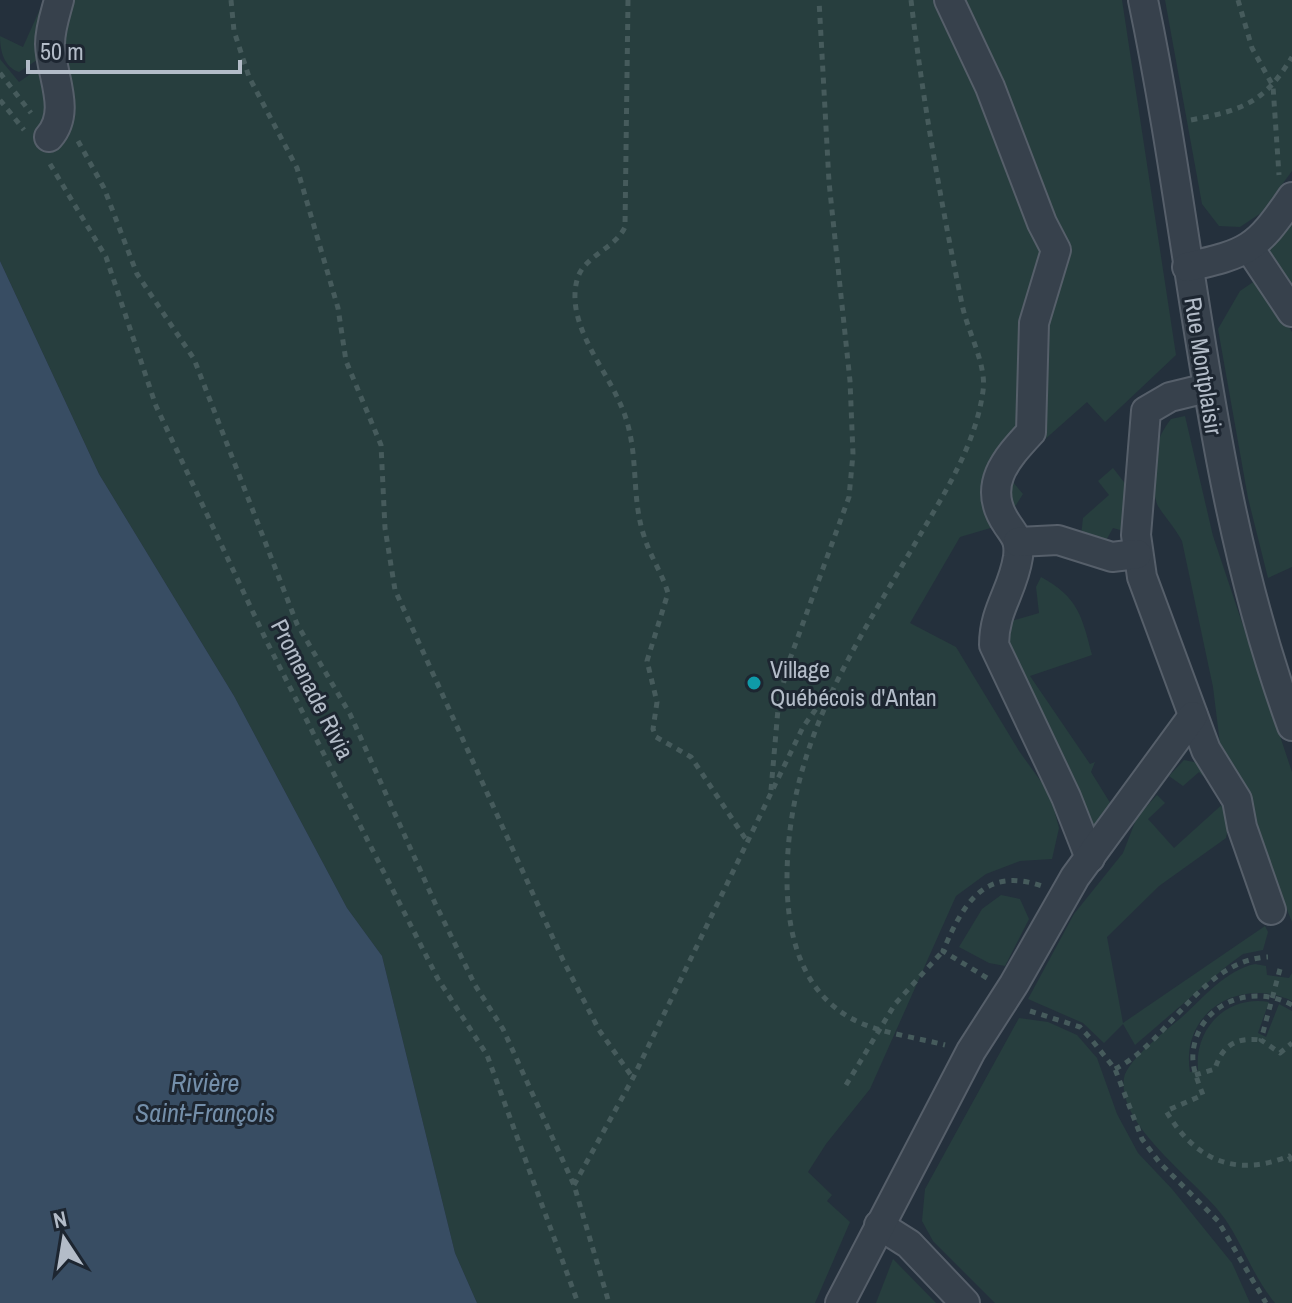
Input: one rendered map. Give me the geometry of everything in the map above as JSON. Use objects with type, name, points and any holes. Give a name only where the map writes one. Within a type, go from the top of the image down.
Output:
[{"type":"street","points":[[45,139],[62,108],[50,45],[59,0]]},
{"type":"street","points":[[949,0],[990,87],[1042,223],[1056,250],[1034,323],[1031,432],[999,467],[997,478],[1006,522],[1017,534],[1018,542],[1016,573],[994,621],[994,645],[1066,797],[1090,858]]},
{"type":"street","name":"Rue Montplaisir","points":[[1143,0],[1207,388],[1246,583],[1292,726]]},
{"type":"street","points":[[1187,267],[1250,249],[1270,229],[1286,192]]},
{"type":"street","points":[[1250,249],[1292,312]]},
{"type":"street","points":[[1207,388],[1170,397],[1146,411],[1137,554],[1142,577],[1206,750],[1237,800],[1242,827],[1271,910]]},
{"type":"street","points":[[1018,542],[1058,540],[1112,557],[1137,554]]},
{"type":"street","points":[[840,1303],[971,1051],[1006,998],[1065,894],[1193,716]]},
{"type":"street","points":[[879,1225],[909,1244],[965,1303]]},
{"type":"path","points":[[231,0],[234,31],[249,77],[297,168],[338,308],[346,361],[381,445],[385,528],[395,590],[563,960],[599,1030],[633,1078]]},
{"type":"path","points":[[628,0],[625,227],[622,235],[584,266],[574,293],[595,359],[619,400],[634,442],[644,536],[668,593],[647,661],[657,702],[653,729],[656,737],[691,757],[747,841]]},
{"type":"path","points":[[771,790],[778,709],[787,667],[849,497],[853,454],[850,381],[829,182],[819,0]]},
{"type":"path","points":[[911,0],[918,73],[952,255],[966,329],[984,387],[969,440],[946,490],[837,681],[810,737],[795,789],[787,850],[787,904],[794,942],[818,994],[839,1012],[879,1028],[971,1051]]},
{"type":"path","points":[[1238,0],[1252,48],[1273,86],[1286,192]]},
{"type":"path","points":[[1182,122],[1249,105],[1273,86],[1292,57]]},
{"type":"path","points":[[0,73],[45,139],[75,136],[89,156],[125,235],[137,274],[194,359],[297,624],[350,714],[435,903],[475,985],[503,1029],[574,1185],[609,1303]]},
{"type":"path","name":"Promenade Rivia","points":[[0,100],[45,139],[106,257],[156,406],[267,642],[438,979],[487,1055],[578,1303]]},
{"type":"path","points":[[574,1185],[633,1078],[803,727],[837,681]]},
{"type":"path","points":[[846,1085],[895,1004],[943,951],[956,921],[975,894],[1000,880],[1024,880],[1065,894]]},
{"type":"path","points":[[943,951],[1006,998],[1080,1027],[1115,1069],[1142,1139],[1159,1162],[1218,1221],[1266,1303]]},
{"type":"path","points":[[1115,1069],[1221,975],[1241,962],[1268,957]]},
{"type":"path","points":[[1261,1040],[1280,969]]},
{"type":"path","points":[[1292,1005],[1257,994],[1234,999],[1217,1008],[1202,1026],[1194,1045],[1195,1075],[1203,1095],[1166,1111],[1191,1146],[1224,1163],[1268,1165],[1289,1156],[1292,1161]]},
{"type":"path","points":[[1195,1075],[1215,1069],[1226,1046],[1237,1040],[1261,1040],[1280,1053],[1292,1043]]},
{"type":"green space","points":[[44,0],[56,0],[40,58],[19,72],[4,58],[0,36],[23,47]]},
{"type":"green space","points":[[68,0],[1122,0],[1176,355],[1105,422],[1087,402],[1006,474],[1023,494],[1004,524],[960,537],[910,623],[956,647],[1019,751],[1050,794],[1059,828],[1052,859],[1020,861],[986,874],[956,896],[870,1089],[808,1172],[832,1195],[827,1201],[850,1222],[815,1303],[477,1303],[455,1253],[382,956],[347,908],[234,696],[99,474],[0,261],[0,59],[19,82],[55,57]]},
{"type":"green space","points":[[1165,0],[1292,0],[1292,171],[1261,213],[1240,227],[1219,226],[1202,204]]},
{"type":"green space","points":[[1292,215],[1292,300],[1263,262]]},
{"type":"green space","points":[[1259,278],[1292,332],[1292,567],[1268,578],[1248,498],[1218,329],[1240,291]]},
{"type":"green space","points":[[1185,416],[1213,536],[1292,772],[1292,922],[1220,744],[1213,687],[1182,541],[1157,504],[1154,492],[1153,459],[1159,438],[1171,419]]},
{"type":"green space","points":[[1113,468],[1127,486],[1124,531],[1113,528],[1104,544],[1081,536],[1083,518],[1109,495],[1098,481]]},
{"type":"green space","points":[[1041,577],[1063,592],[1077,609],[1092,655],[1030,676],[1090,764],[1095,762],[1091,772],[1117,814],[1094,830],[1016,668],[1005,630],[1008,622],[1039,613],[1036,587]]},
{"type":"green space","points":[[1184,760],[1199,763],[1208,771],[1203,776],[1199,772],[1183,786],[1169,776]]},
{"type":"green space","points":[[1157,795],[1165,803],[1148,819],[1174,848],[1226,801],[1230,817],[1226,838],[1159,886],[1107,937],[1123,1023],[1265,926],[1268,932],[1263,950],[1243,954],[1228,965],[1135,1045],[1123,1024],[1104,1043],[1083,1023],[1028,999],[1074,914],[1123,853],[1137,817]]},
{"type":"green space","points":[[1001,895],[1020,899],[1029,919],[1005,966],[989,963],[959,947],[982,909]]},
{"type":"green space","points":[[1255,964],[1266,966],[1267,975],[1289,978],[1292,973],[1292,1001],[1272,994],[1253,993],[1218,1005],[1204,1017],[1194,1032],[1189,1051],[1190,1072],[1198,1070],[1198,1055],[1208,1028],[1227,1009],[1254,1001],[1269,1002],[1258,1033],[1266,1037],[1279,1004],[1292,1011],[1292,1303],[1275,1303],[1225,1219],[1146,1135],[1125,1097],[1124,1078],[1140,1054],[1225,978]]},
{"type":"green space","points":[[1019,1018],[1048,1022],[1077,1035],[1097,1058],[1117,1114],[1138,1153],[1172,1189],[1232,1263],[1250,1303],[995,1303],[933,1241],[922,1221],[925,1189]]},
{"type":"green space","points":[[893,1259],[936,1303],[876,1303]]},
{"type":"water","name":"Rivière Saint-François","points":[[0,261],[99,474],[234,696],[347,908],[382,956],[455,1253],[477,1303],[0,1303]]},
{"type":"place","name":"Village Québécois d'Antan","points":[[754,683]]}]
